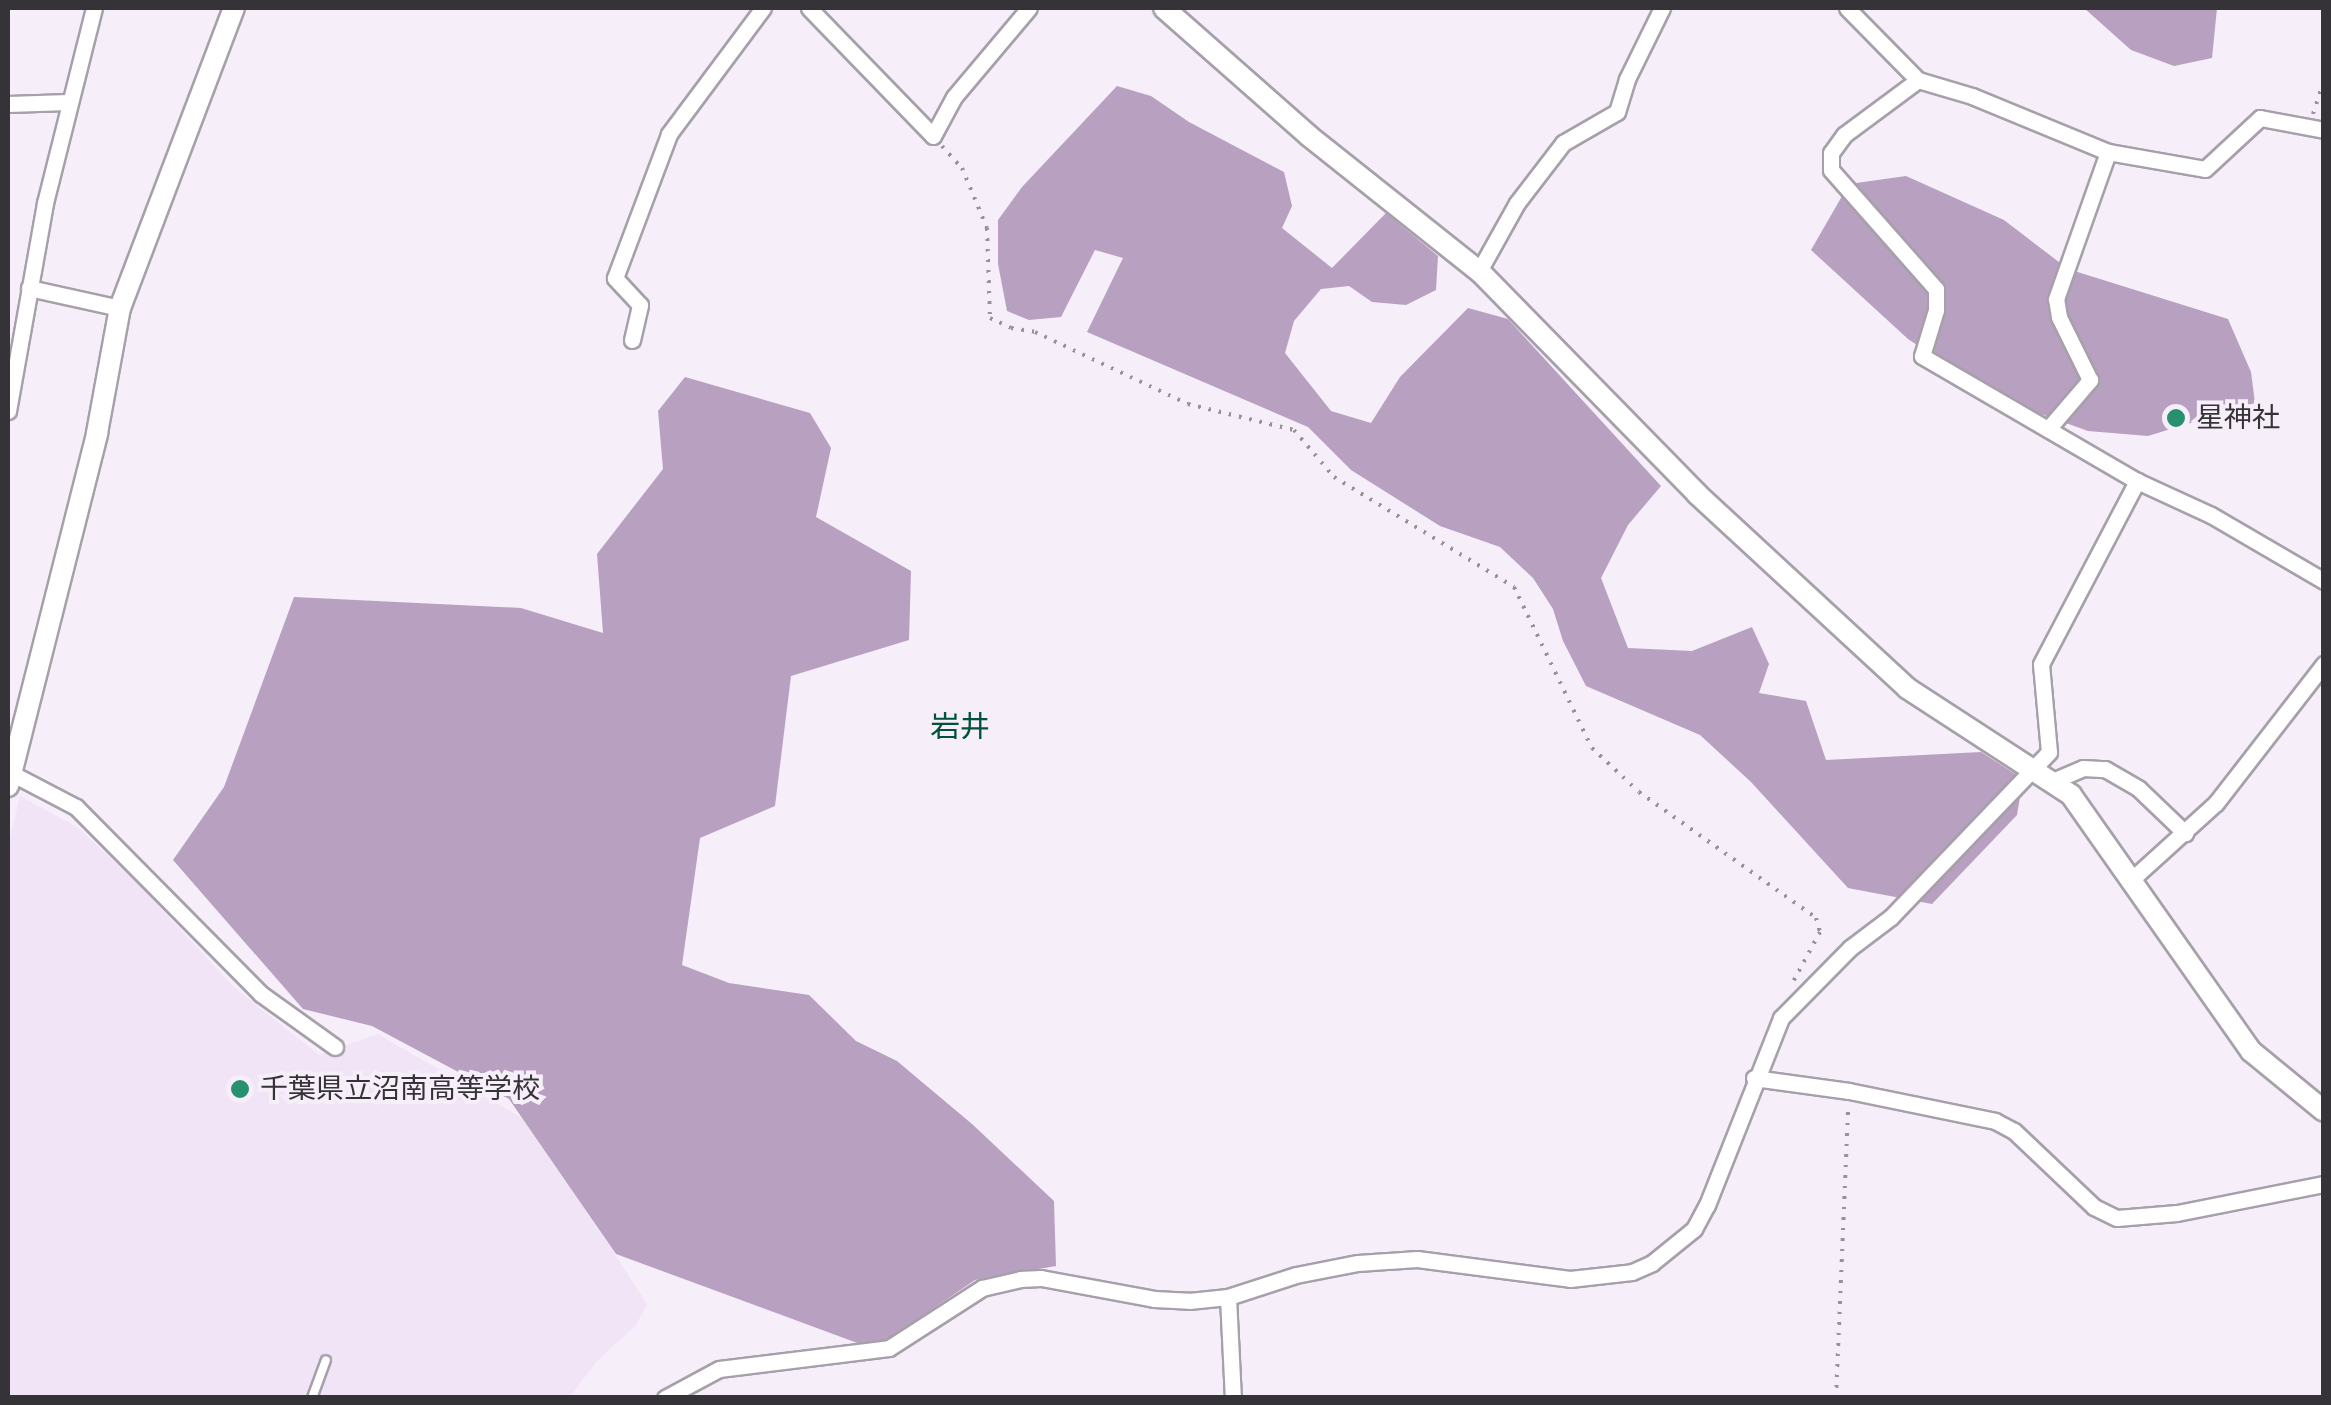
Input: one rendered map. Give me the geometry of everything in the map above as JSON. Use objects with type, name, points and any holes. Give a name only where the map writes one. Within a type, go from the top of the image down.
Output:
[{"type":"street","points":[[8,411],[12,370],[68,102],[94,8]]},
{"type":"street","points":[[234,8],[120,308],[96,434],[13,737],[9,779],[76,807],[261,994],[334,1047]]},
{"type":"street","points":[[632,340],[640,305],[615,278],[669,134],[763,8]]},
{"type":"street","points":[[809,8],[933,136],[954,97],[1030,8]]},
{"type":"street","points":[[1164,8],[1310,136],[1479,272],[1697,494],[1907,688],[2055,780],[2094,822],[2251,1051],[2324,1111]]},
{"type":"street","points":[[1479,272],[1517,203],[1564,143],[1617,112],[1627,80],[1662,8]]},
{"type":"street","points":[[1847,8],[1918,80],[1958,90],[2108,152],[2204,169],[2260,118],[2316,129]]},
{"type":"street","points":[[1918,80],[1844,135],[1832,153],[1831,170],[1936,289],[1936,310],[1922,356],[2137,481],[2211,515],[2324,580]]},
{"type":"street","points":[[8,104],[68,102]]},
{"type":"street","points":[[2048,428],[2090,380],[2058,317],[2056,299],[2108,152]]},
{"type":"street","points":[[29,288],[120,308]]},
{"type":"street","points":[[665,1398],[719,1369],[889,1348],[982,1288],[1020,1280],[1041,1278],[1154,1299],[1228,1298],[1296,1275],[1387,1260],[1451,1262],[1570,1279],[1632,1272],[1652,1263],[1694,1229],[1718,1181],[1754,1078],[1781,1018],[1850,948],[1890,917],[2049,752],[2041,664],[2137,481]]},
{"type":"street","points":[[2131,880],[2228,788],[2324,664]]},
{"type":"street","points":[[2055,780],[2083,768],[2105,768],[2138,789],[2185,832]]},
{"type":"street","points":[[1754,1078],[1849,1091],[1995,1122],[2014,1132],[2094,1207],[2118,1218],[2177,1213],[2324,1184]]},
{"type":"street","points":[[1228,1298],[1233,1398]]},
{"type":"lane","points":[[312,1398],[326,1360]]},
{"type":"path","points":[[2316,129],[2324,80]]},
{"type":"path","points":[[933,136],[962,168],[987,228],[990,318],[1011,328],[1035,332],[1188,404],[1294,430],[1334,477],[1514,587],[1592,748],[1638,792],[1816,918],[1820,932],[1793,983]]},
{"type":"path","points":[[1836,1398],[1849,1091]]},
{"type":"shaded area","points":[[2084,8],[2217,8],[2212,58],[2174,66],[2131,50]]},
{"type":"shaded area","points":[[1117,86],[1151,96],[1189,122],[1284,172],[1292,206],[1282,228],[1332,268],[1386,213],[1438,256],[1436,290],[1406,305],[1372,302],[1349,286],[1321,289],[1294,321],[1285,353],[1331,411],[1371,423],[1400,377],[1468,308],[1508,319],[1661,486],[1628,525],[1601,578],[1628,648],[1692,651],[1752,627],[1769,664],[1759,693],[1806,701],[1826,760],[1981,752],[2023,779],[2017,815],[1932,904],[1848,888],[1751,782],[1700,735],[1586,686],[1563,641],[1553,609],[1533,578],[1500,547],[1440,526],[1351,470],[1308,427],[1087,332],[1123,258],[1095,250],[1061,317],[1029,320],[1007,311],[998,264],[998,220],[1022,187]]},
{"type":"shaded area","points":[[1906,176],[2004,220],[2068,269],[2228,319],[2251,372],[2255,403],[2148,436],[2088,431],[1999,399],[1908,339],[1811,250],[1849,184]]},
{"type":"shaded area","points":[[685,377],[810,413],[831,448],[816,517],[911,571],[909,640],[791,676],[775,806],[700,838],[682,965],[729,983],[809,995],[856,1041],[897,1061],[972,1124],[1054,1201],[1056,1266],[975,1280],[884,1342],[860,1344],[616,1254],[509,1099],[372,1026],[303,1009],[173,860],[224,787],[294,597],[521,608],[603,633],[597,554],[663,469],[658,411]]},
{"type":"shaded area","name":"千葉県立沼南高等学校","points":[[20,796],[77,827],[135,881],[235,988],[319,1055],[378,1034],[529,1122],[647,1304],[636,1325],[596,1362],[570,1397],[8,1398],[8,845]]},
{"type":"place","name":"星神社","points":[[2176,418]]},
{"type":"place","name":"千葉県立沼南高等学校","points":[[240,1089]]},
{"type":"district","name":"岩井","points":[[960,728]]}]
